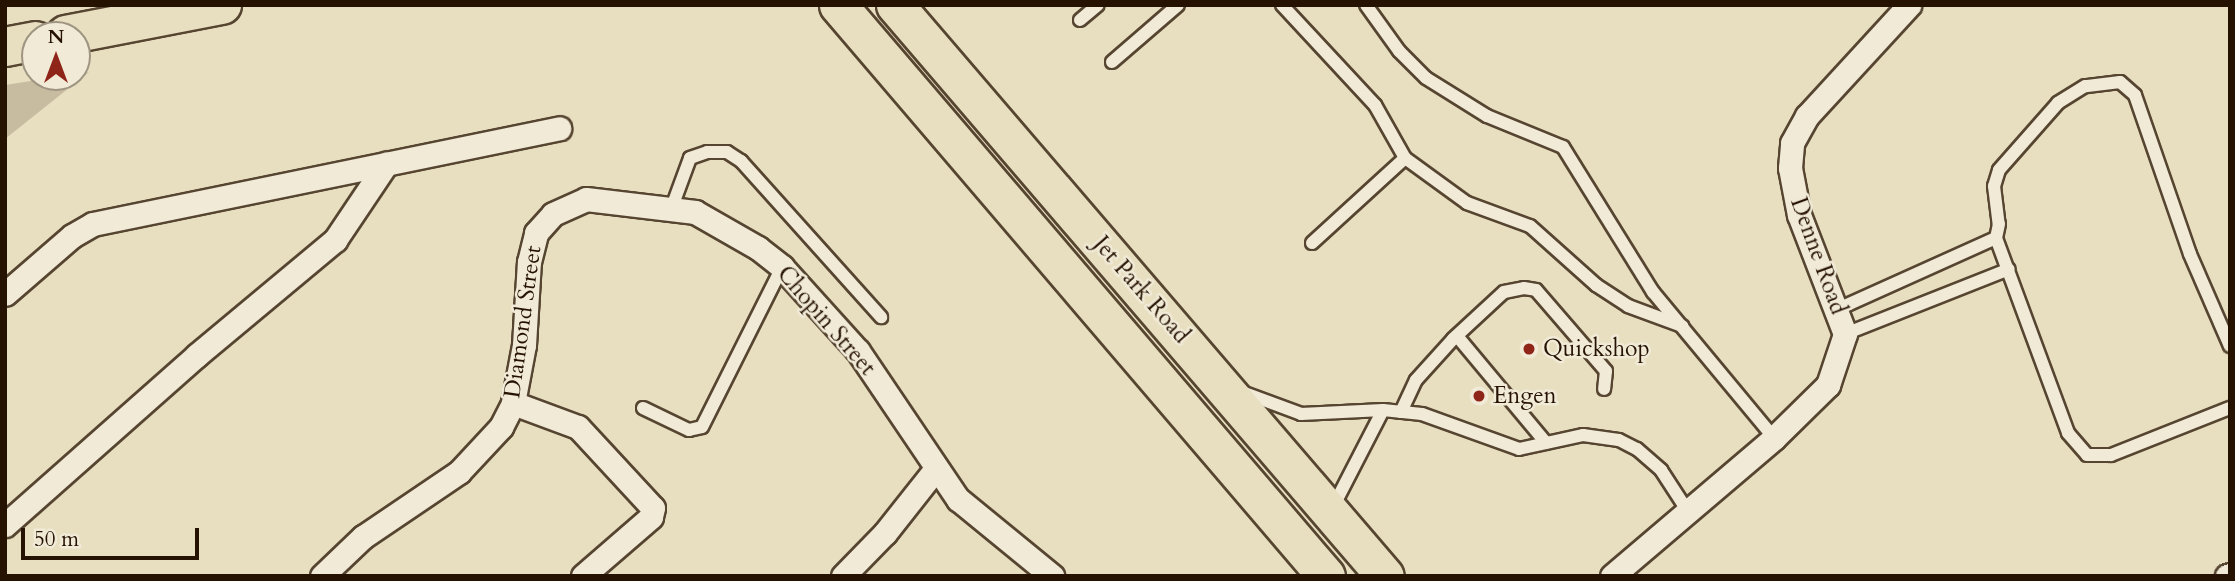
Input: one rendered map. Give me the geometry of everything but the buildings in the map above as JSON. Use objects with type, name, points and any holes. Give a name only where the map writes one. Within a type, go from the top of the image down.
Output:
[{"type":"highway","points":[[91,30],[222,5]]},
{"type":"main road","name":"Jet Park Road","points":[[838,5],[1326,576]]},
{"type":"main road","name":"Jet Park Road","points":[[895,5],[1385,576]]},
{"type":"street","name":"Denne Road","points":[[1612,576],[1774,438],[1828,385],[1845,334],[1838,309],[1799,215],[1790,168],[1791,143],[1807,116],[1909,5]]},
{"type":"street","points":[[5,294],[72,236],[93,224],[559,128]]},
{"type":"street","points":[[5,525],[197,355],[335,240],[386,163]]},
{"type":"street","name":"Chopin Street","points":[[567,204],[586,199],[672,207],[715,221],[782,267],[858,351],[934,471],[985,524],[1052,576]]},
{"type":"street","name":"Diamond Street","points":[[322,576],[363,537],[478,456],[513,402],[524,345],[531,250],[543,223],[567,204]]},
{"type":"street","points":[[513,402],[578,427],[653,508],[651,517],[583,576]]},
{"type":"street","points":[[843,576],[885,533],[934,471]]},
{"type":"lane","points":[[1080,20],[1098,5]]},
{"type":"lane","points":[[1112,62],[1178,5]]},
{"type":"lane","points":[[1282,5],[1375,105],[1405,158],[1466,202],[1530,226],[1596,285],[1628,306],[1682,326]]},
{"type":"lane","points":[[1366,5],[1399,51],[1426,78],[1487,116],[1563,147],[1633,263],[1774,438]]},
{"type":"lane","points":[[2230,346],[2190,254],[2135,95],[2120,82],[2096,82],[2058,103],[1999,170],[1994,186],[1999,224],[1996,238],[2068,433],[2087,455],[2110,455],[2230,408]]},
{"type":"lane","points":[[672,207],[690,158],[707,152],[727,152],[741,161],[881,317]]},
{"type":"lane","points":[[1312,243],[1405,158]]},
{"type":"lane","points":[[1838,309],[1996,238]]},
{"type":"lane","points":[[643,408],[689,430],[702,427],[782,267]]},
{"type":"lane","points":[[1845,334],[2009,269]]},
{"type":"lane","points":[[1401,412],[1416,380],[1457,336],[1504,292],[1536,290],[1606,371],[1604,389]]},
{"type":"lane","points":[[1457,336],[1546,443]]},
{"type":"lane","points":[[1221,382],[1301,414],[1383,410],[1401,412],[1438,418],[1498,445],[1519,449],[1583,435],[1619,440],[1637,449],[1661,470],[1687,510]]},
{"type":"lane","points":[[1330,513],[1383,410]]},
{"type":"shaded area","points":[[21,83],[21,91],[65,91],[5,139],[5,85]]},
{"type":"place","name":"Quickshop","points":[[1529,349]]},
{"type":"place","name":"Engen","points":[[1479,396]]}]
